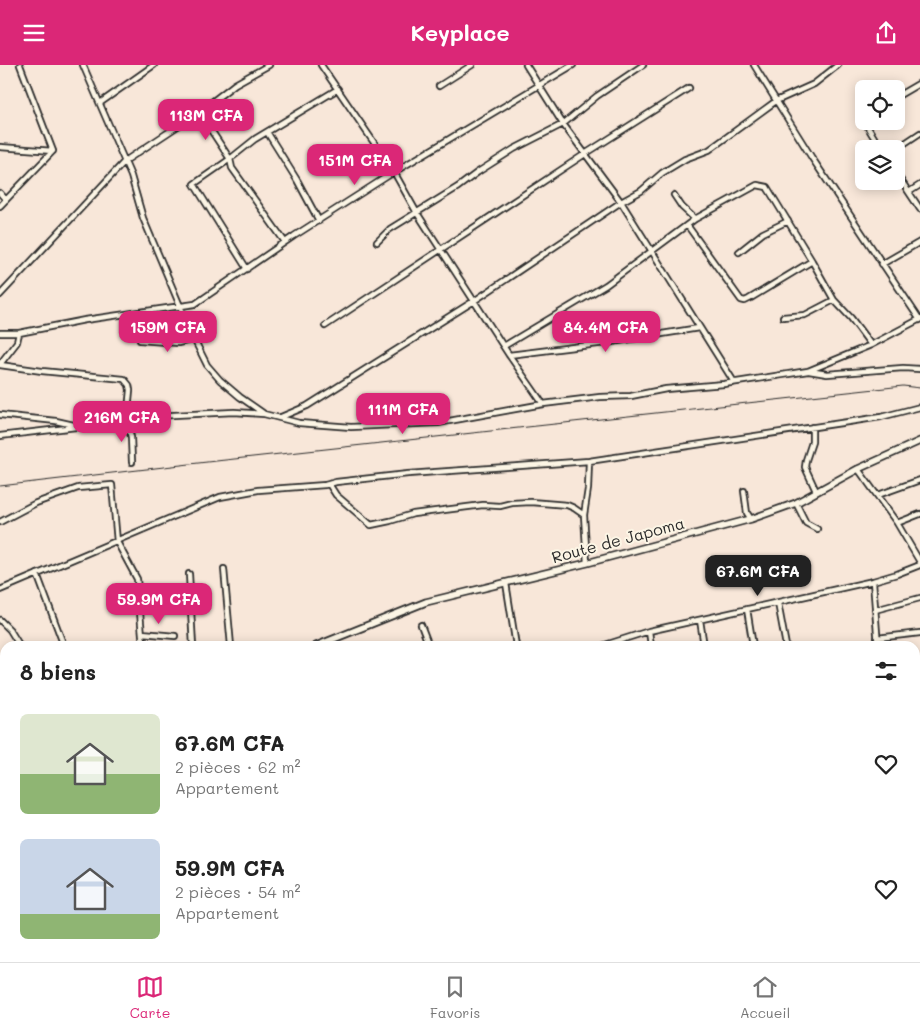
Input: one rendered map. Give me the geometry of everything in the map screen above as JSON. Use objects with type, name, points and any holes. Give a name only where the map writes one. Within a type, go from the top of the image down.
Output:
[{"type":"street","points":[[20,65],[53,151]]},
{"type":"street","points":[[84,65],[125,161],[143,219],[194,339],[212,371],[240,397],[264,413]]},
{"type":"street","points":[[0,295],[125,161],[199,112],[235,85],[269,65]]},
{"type":"street","points":[[321,65],[394,171],[417,213],[543,404]]},
{"type":"street","points":[[439,86],[472,65]]},
{"type":"street","points":[[526,65],[563,124],[620,202],[734,382]]},
{"type":"street","points":[[0,333],[19,333],[85,320],[195,305],[285,242],[394,171],[574,65]]},
{"type":"street","points":[[377,242],[390,229],[458,187],[514,149],[563,124],[597,96],[643,65]]},
{"type":"street","points":[[0,436],[159,416],[234,412],[264,413],[312,425],[383,427],[438,423],[543,404],[600,397],[631,396],[808,371],[871,345],[920,320],[754,65]]},
{"type":"street","points":[[280,417],[307,407],[474,301],[620,202],[641,191],[677,164],[709,150],[776,101],[814,84],[838,65]]},
{"type":"street","points":[[100,103],[152,66]]},
{"type":"street","points":[[905,92],[920,83]]},
{"type":"street","points":[[324,326],[585,154],[689,88]]},
{"type":"street","points":[[247,269],[194,185],[255,139],[338,89]]},
{"type":"street","points":[[199,112],[230,159],[232,168],[285,242]]},
{"type":"street","points":[[267,132],[297,180],[319,221]]},
{"type":"street","points":[[905,143],[920,133]]},
{"type":"street","points":[[0,147],[53,151]]},
{"type":"street","points":[[0,206],[53,151]]},
{"type":"street","points":[[504,346],[606,285],[695,219],[757,185],[767,187],[834,300],[851,318],[871,345]]},
{"type":"street","points":[[909,192],[920,185]]},
{"type":"street","points":[[905,186],[920,209]]},
{"type":"street","points":[[0,193],[6,200]]},
{"type":"street","points":[[674,195],[682,207],[695,219]]},
{"type":"street","points":[[739,253],[763,233],[788,221]]},
{"type":"street","points":[[686,225],[741,300],[749,299],[812,261]]},
{"type":"street","points":[[882,264],[920,241]]},
{"type":"street","points":[[783,317],[805,315],[834,300]]},
{"type":"street","points":[[509,355],[606,343],[699,328]]},
{"type":"street","points":[[19,333],[17,342],[0,365],[124,379],[129,385],[130,390],[127,421],[132,437],[132,462]]},
{"type":"street","points":[[140,341],[178,343],[194,339]]},
{"type":"street","points":[[808,371],[827,374],[895,368],[920,369]]},
{"type":"street","points":[[0,590],[220,497],[258,490],[329,484],[336,481],[435,471],[589,461],[881,417],[920,407]]},
{"type":"street","points":[[0,415],[56,421],[80,427]]},
{"type":"street","points":[[812,427],[812,443],[805,467],[816,491]]},
{"type":"street","name":"Route de Japoma","points":[[329,641],[426,603],[587,563],[751,519],[796,503],[858,469],[920,441]]},
{"type":"street","points":[[587,563],[584,515],[588,489],[589,461]]},
{"type":"street","points":[[620,641],[649,631],[873,581],[897,574],[920,563],[897,523],[858,469]]},
{"type":"street","points":[[878,495],[920,479]]},
{"type":"street","points":[[329,484],[333,492],[371,525],[413,514],[483,505],[500,506],[531,502],[567,505],[584,515]]},
{"type":"street","points":[[0,522],[36,503],[78,488],[112,485],[117,542],[137,579],[143,641]]},
{"type":"street","points":[[744,491],[747,513],[751,519]]},
{"type":"street","points":[[796,503],[806,523],[817,529]]},
{"type":"street","points":[[897,523],[920,514]]},
{"type":"street","points":[[224,569],[231,641]]},
{"type":"street","points":[[189,574],[193,641]]},
{"type":"street","points":[[37,575],[62,641]]},
{"type":"street","points":[[873,581],[877,641]]},
{"type":"street","points":[[506,583],[515,641]]},
{"type":"street","points":[[875,610],[920,598]]},
{"type":"street","points":[[778,603],[785,641]]},
{"type":"street","points":[[747,609],[752,641]]},
{"type":"street","points":[[0,620],[10,630],[17,641]]},
{"type":"street","points":[[700,620],[703,641]]},
{"type":"street","points":[[421,625],[427,641]]},
{"type":"street","points":[[649,631],[651,641]]},
{"type":"street","points":[[142,633],[175,635]]},
{"type":"street","points":[[877,638],[920,633]]},
{"type":"railway","points":[[0,486],[903,386],[920,388]]}]
